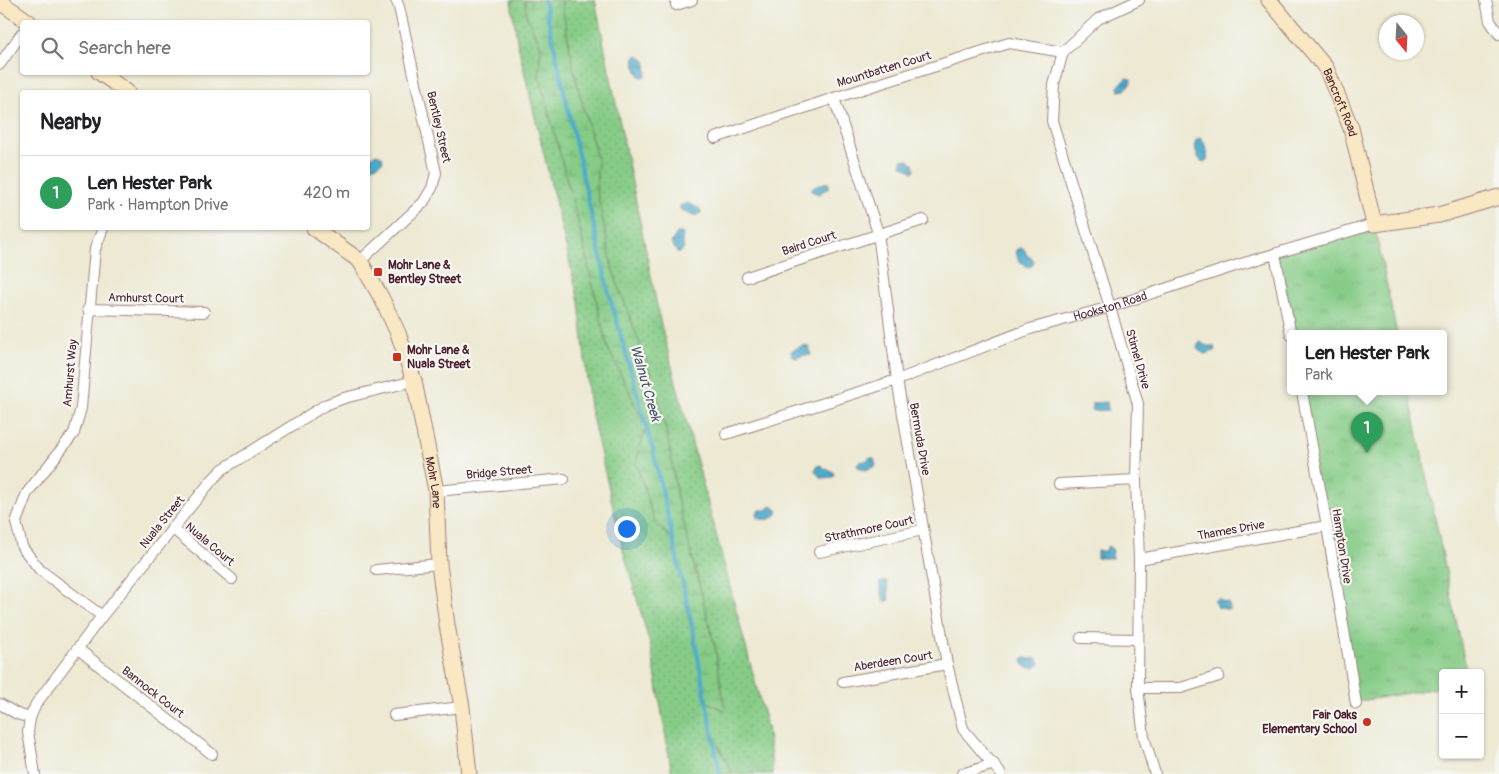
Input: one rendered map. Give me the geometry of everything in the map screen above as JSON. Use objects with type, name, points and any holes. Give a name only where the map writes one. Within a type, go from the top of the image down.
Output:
[{"type":"street","name":"Bentley Street","points":[[360,261],[422,203],[432,188],[436,173],[400,7],[396,0]]},
{"type":"street","points":[[676,3],[692,0]]},
{"type":"street","name":"Stimel Drive","points":[[1139,0],[1098,19],[1064,52],[1054,85],[1052,121],[1138,404],[1136,480],[1139,559],[1138,688],[1144,737],[1155,774]]},
{"type":"street","name":"Bancroft Road","points":[[1269,0],[1326,68],[1351,128],[1374,224]]},
{"type":"street","points":[[1486,0],[1490,21],[1499,34]]},
{"type":"street","points":[[0,2],[26,20]]},
{"type":"street","points":[[0,64],[20,36]]},
{"type":"street","name":"Mountbatten Court","points":[[715,138],[1009,43],[1064,52]]},
{"type":"street","points":[[103,75],[124,90]]},
{"type":"street","name":"Bermuda Drive","points":[[834,98],[878,233],[897,380],[947,664],[963,729],[1001,774]]},
{"type":"street","name":"Hookston Road","points":[[726,434],[897,380],[1030,329],[1110,307],[1374,224],[1439,215],[1499,197]]},
{"type":"street","name":"Baird Court","points":[[747,277],[923,220]]},
{"type":"street","name":"Amhurst Way","points":[[102,230],[94,249],[81,408],[74,433],[27,493],[16,522],[22,546],[40,570],[102,616]]},
{"type":"street","name":"Mohr Lane","points":[[317,230],[360,261],[382,298],[398,333],[414,381],[436,491],[439,564],[447,625],[462,707],[469,774]]},
{"type":"street","points":[[1275,254],[1290,330]]},
{"type":"street","name":"Amhurst Court","points":[[88,310],[204,312]]},
{"type":"street","name":"Nuala Street","points":[[35,774],[28,732],[30,718],[36,704],[102,616],[172,528],[223,469],[325,405],[344,398],[414,381]]},
{"type":"street","name":"Hampton Drive","points":[[1303,395],[1327,526],[1356,704]]},
{"type":"street","name":"Bridge Street","points":[[436,491],[564,479]]},
{"type":"street","points":[[1059,484],[1136,480]]},
{"type":"street","name":"Thames Drive","points":[[1139,559],[1327,526]]},
{"type":"street","name":"Nuala Court","points":[[172,528],[232,579]]},
{"type":"street","name":"Strathmore Court","points":[[819,552],[923,530]]},
{"type":"street","points":[[376,570],[439,564]]},
{"type":"street","points":[[1081,638],[1138,639]]},
{"type":"street","name":"Bannock Court","points":[[78,649],[212,754]]},
{"type":"street","name":"Aberdeen Court","points":[[843,682],[947,664]]},
{"type":"street","points":[[1138,688],[1181,688],[1218,676]]},
{"type":"street","points":[[0,704],[16,714],[30,718]]},
{"type":"street","points":[[394,716],[462,707]]},
{"type":"street","points":[[962,774],[994,764]]},
{"type":"green space","points":[[511,0],[525,0],[526,15],[541,46],[539,75],[578,221],[607,346],[646,427],[636,463],[655,523],[672,539],[706,701],[725,711],[715,647],[677,498],[669,444],[656,388],[613,271],[596,187],[598,162],[575,76],[561,0],[595,0],[661,325],[767,727],[773,774],[733,774],[713,737],[720,774],[672,774],[651,648],[623,550],[590,408],[579,302],[517,41]]},
{"type":"green space","points":[[525,0],[561,0],[575,76],[598,162],[596,187],[613,271],[656,388],[669,444],[677,498],[715,647],[725,711],[706,701],[673,539],[655,523],[636,463],[646,427],[607,346],[578,221],[539,75],[541,46],[526,15]]},
{"type":"green space","points":[[1374,224],[1396,330],[1290,330],[1275,254]]},
{"type":"green space","points":[[1303,395],[1410,395],[1466,669],[1439,669],[1439,688],[1355,702]]},
{"type":"green space","points":[[713,735],[733,774],[720,774]]},
{"type":"water","points":[[638,55],[646,61],[647,75],[644,77],[641,77],[636,70],[634,60]]},
{"type":"water","points":[[1126,78],[1131,79],[1131,83],[1125,90],[1119,91],[1118,87]]},
{"type":"water","points":[[1200,138],[1207,151],[1207,160],[1203,162],[1195,149],[1196,140]]},
{"type":"water","points":[[376,154],[382,156],[383,161],[378,165],[370,167],[370,157]]},
{"type":"water","points":[[906,159],[913,163],[915,170],[913,172],[902,165],[902,160]]},
{"type":"water","points":[[829,183],[828,188],[819,194],[811,191],[812,188]]},
{"type":"water","points":[[687,203],[700,209],[701,213],[693,216],[680,209],[680,206]]},
{"type":"water","points":[[677,233],[682,233],[683,235],[684,249],[680,253],[677,252],[671,243]]},
{"type":"water","points":[[1020,248],[1024,249],[1027,255],[1033,259],[1032,266],[1028,267],[1018,260],[1016,251]]},
{"type":"water","points":[[1200,342],[1207,346],[1214,346],[1215,351],[1205,354],[1198,350],[1197,347]]},
{"type":"water","points":[[804,345],[809,347],[811,355],[796,358],[792,356],[791,351]]},
{"type":"water","points":[[1107,402],[1108,410],[1092,411],[1092,403]]},
{"type":"water","points":[[869,458],[874,458],[876,466],[865,470],[857,466],[859,462],[866,461]]},
{"type":"water","points":[[821,465],[824,469],[827,468],[832,471],[833,477],[821,478],[815,471],[817,466]]},
{"type":"water","points":[[772,506],[778,511],[775,516],[766,519],[757,518],[759,510],[766,510]]},
{"type":"water","points":[[1108,546],[1113,550],[1112,558],[1097,558],[1097,551],[1105,551]]},
{"type":"water","points":[[887,581],[889,601],[884,602],[879,583]]},
{"type":"water","points":[[1218,598],[1228,603],[1229,610],[1217,607],[1214,601]]},
{"type":"water","points":[[1036,658],[1040,664],[1034,668],[1027,667],[1023,664],[1022,659]]},
{"type":"waterway","name":"Walnut Creek","points":[[544,0],[608,290],[653,450],[692,625],[720,774]]},
{"type":"place","name":"Mohr Lane & Bentley Street","points":[[378,272]]},
{"type":"place","name":"Mohr Lane & Nuala Street","points":[[397,357]]},
{"type":"place","name":"Len Hester Park","points":[[1367,453]]},
{"type":"place","name":"Fair Oaks Elementary School","points":[[1367,722]]}]
